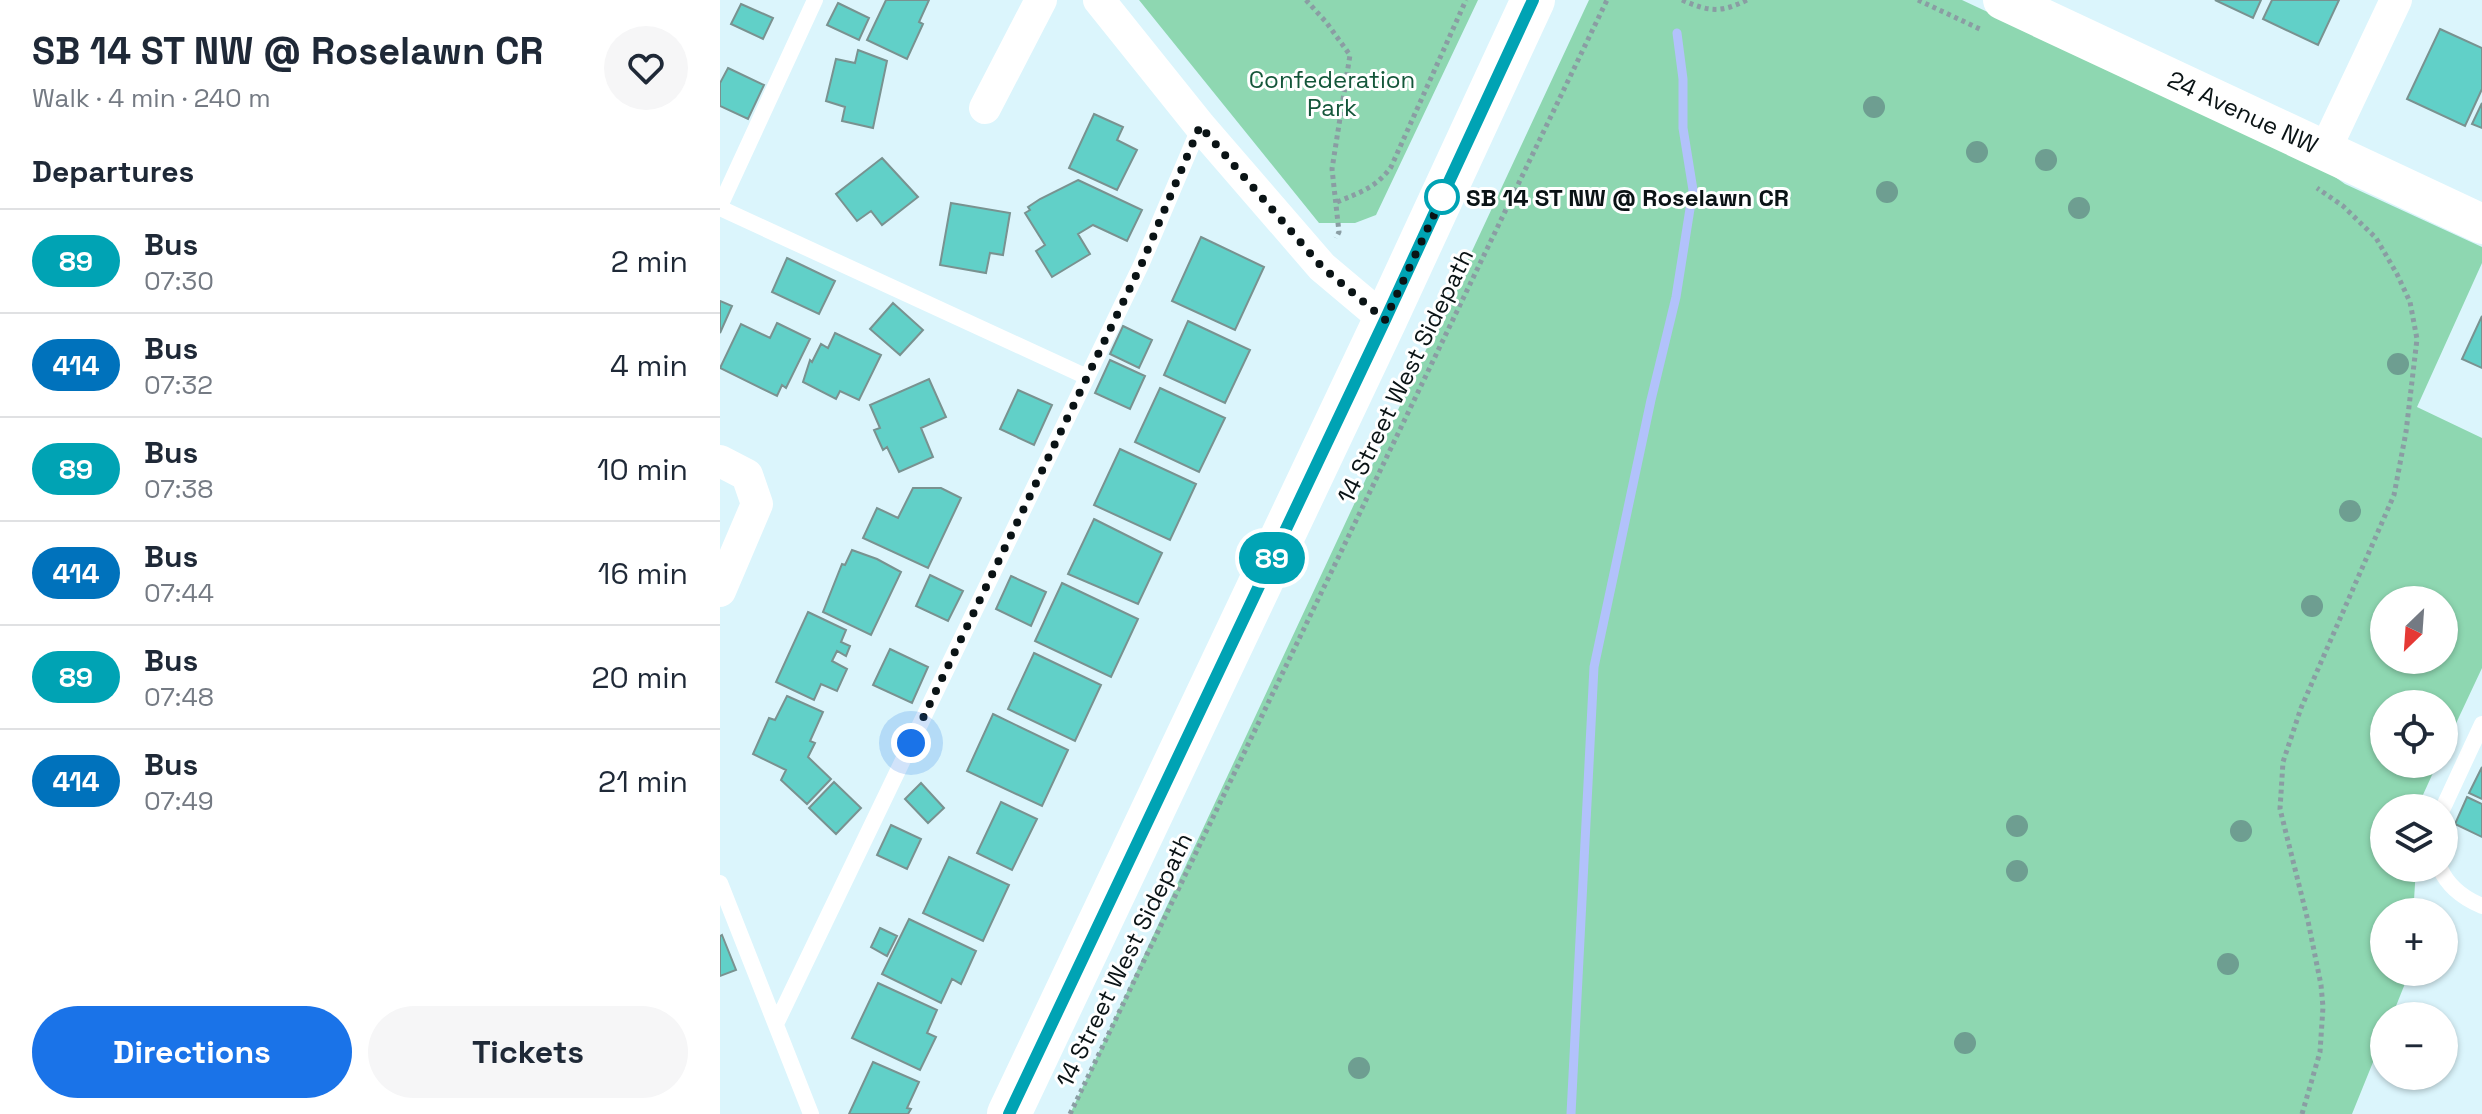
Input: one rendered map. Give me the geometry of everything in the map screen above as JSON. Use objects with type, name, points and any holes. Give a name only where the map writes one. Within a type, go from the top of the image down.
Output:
[{"type":"main road","points":[[1009,1114],[1533,0]]},
{"type":"street","points":[[985,108],[1041,0]]},
{"type":"street","points":[[1099,0],[1200,126],[1322,267],[1385,320]]},
{"type":"street","name":"24 Avenue NW","points":[[2003,0],[2316,165],[2482,224]]},
{"type":"street","points":[[2316,165],[2396,0]]},
{"type":"street","points":[[720,461],[747,475],[757,504],[720,591]]},
{"type":"lane","points":[[815,0],[720,207],[1087,377]]},
{"type":"lane","points":[[776,1024],[1142,263],[1200,126]]},
{"type":"lane","points":[[2450,794],[2482,724]]},
{"type":"lane","points":[[2446,882],[2467,900],[2482,906]]},
{"type":"lane","points":[[720,883],[811,1114]]},
{"type":"path","points":[[1306,0],[1350,55],[1332,169],[1339,232],[1322,267]]},
{"type":"path","points":[[1337,202],[1367,190],[1383,179],[1391,167],[1466,0]]},
{"type":"path","name":"14 Street West Sidepath","points":[[1070,1114],[1607,0]]},
{"type":"path","points":[[1682,0],[1705,10],[1727,9],[1747,0]]},
{"type":"path","points":[[2302,1114],[2316,1075],[2323,1007],[2313,947],[2280,809],[2283,762],[2301,708],[2394,495],[2406,432],[2417,339],[2410,302],[2397,274],[2376,238],[2343,206],[2316,165]]},
{"type":"green space","name":"Confederation Park","points":[[1139,0],[1478,0],[1376,215],[1355,223],[1319,223]]},
{"type":"green space","points":[[1589,0],[1962,0],[2482,247],[2482,263],[2417,407],[2482,438],[2482,668],[2458,719],[2458,690],[2370,690],[2370,778],[2431,778],[2423,794],[2370,794],[2370,882],[2415,882],[2414,898],[2370,898],[2370,986],[2404,986],[2398,1002],[2370,1002],[2370,1070],[2352,1114],[1070,1114]]},
{"type":"building","points":[[886,0],[929,0],[919,22],[923,24],[907,59],[867,40]]},
{"type":"building","points":[[2215,0],[2261,0],[2253,18]]},
{"type":"building","points":[[2272,0],[2339,0],[2318,45],[2263,19]]},
{"type":"building","points":[[838,3],[869,18],[859,40],[827,25]]},
{"type":"building","points":[[741,4],[773,18],[763,39],[731,24]]},
{"type":"building","points":[[2440,29],[2482,48],[2482,89],[2465,126],[2407,99]]},
{"type":"building","points":[[858,50],[887,61],[873,128],[842,121],[845,107],[826,101],[836,59],[855,63]]},
{"type":"building","points":[[728,68],[764,85],[748,119],[720,106],[720,83]]},
{"type":"building","points":[[2482,103],[2482,128],[2472,124]]},
{"type":"building","points":[[1094,114],[1123,127],[1117,140],[1137,150],[1117,190],[1069,168]]},
{"type":"building","points":[[882,158],[918,197],[882,225],[871,211],[857,221],[836,194]]},
{"type":"building","points":[[1078,180],[1142,210],[1127,241],[1093,225],[1078,234],[1090,254],[1052,277],[1036,251],[1045,245],[1025,213],[1040,199]]},
{"type":"building","points":[[951,203],[1010,213],[1003,255],[990,253],[986,273],[940,265]]},
{"type":"building","points":[[1201,237],[1264,267],[1235,330],[1172,301]]},
{"type":"building","points":[[787,258],[835,281],[819,314],[772,292]]},
{"type":"building","points":[[720,301],[732,306],[720,333]]},
{"type":"building","points":[[893,303],[923,330],[900,355],[870,329]]},
{"type":"building","points":[[2482,316],[2482,368],[2462,359]]},
{"type":"building","points":[[1188,321],[1250,350],[1225,403],[1164,375]]},
{"type":"building","points":[[777,323],[810,339],[786,388],[782,385],[777,396],[720,368],[741,324],[770,338]]},
{"type":"building","points":[[1123,326],[1152,340],[1139,368],[1110,354]]},
{"type":"building","points":[[835,333],[881,355],[859,400],[840,391],[836,399],[803,382],[810,360],[812,362],[821,344],[828,348]]},
{"type":"building","points":[[1110,360],[1145,376],[1130,409],[1095,393]]},
{"type":"building","points":[[929,379],[946,417],[921,428],[933,457],[899,472],[887,447],[883,450],[874,430],[880,428],[870,405]]},
{"type":"building","points":[[1160,388],[1225,418],[1199,472],[1135,442]]},
{"type":"building","points":[[1018,390],[1052,405],[1034,445],[1000,429]]},
{"type":"building","points":[[1120,449],[1196,484],[1170,540],[1094,505]]},
{"type":"building","points":[[913,488],[941,488],[961,498],[928,568],[863,538],[877,508],[898,518]]},
{"type":"building","points":[[1094,519],[1162,553],[1138,604],[1068,574]]},
{"type":"building","points":[[852,550],[901,572],[871,635],[823,612],[842,564],[845,565]]},
{"type":"building","points":[[930,575],[963,591],[948,621],[916,606]]},
{"type":"building","points":[[1011,576],[1046,592],[1031,626],[996,609]]},
{"type":"building","points":[[1062,583],[1138,619],[1111,677],[1035,641]]},
{"type":"building","points":[[808,612],[846,630],[841,642],[850,646],[846,656],[837,651],[832,661],[847,669],[837,691],[821,684],[814,700],[776,682]]},
{"type":"building","points":[[890,649],[928,667],[912,703],[873,685]]},
{"type":"building","points":[[1034,653],[1101,685],[1075,741],[1008,709]]},
{"type":"building","points":[[787,696],[823,712],[810,741],[815,743],[808,757],[831,779],[807,804],[781,780],[786,770],[753,754],[769,718],[775,720]]},
{"type":"building","points":[[993,714],[1068,750],[1042,806],[967,771]]},
{"type":"building","points":[[2482,767],[2482,799],[2469,793]]},
{"type":"building","points":[[834,782],[861,808],[836,834],[809,808]]},
{"type":"building","points":[[921,783],[944,808],[928,823],[905,799]]},
{"type":"building","points":[[2467,797],[2482,804],[2482,837],[2458,825],[2458,817]]},
{"type":"building","points":[[1001,802],[1037,819],[1012,870],[977,853]]},
{"type":"building","points":[[891,825],[921,839],[907,869],[877,855]]},
{"type":"building","points":[[949,857],[1009,885],[983,941],[923,913]]},
{"type":"building","points":[[909,919],[976,951],[961,984],[952,979],[941,1003],[882,974]]},
{"type":"building","points":[[880,928],[897,936],[887,956],[871,947]]},
{"type":"building","points":[[720,936],[736,970],[720,976]]},
{"type":"building","points":[[878,983],[937,1010],[927,1033],[936,1037],[920,1070],[852,1038]]},
{"type":"building","points":[[873,1062],[919,1082],[907,1108],[911,1109],[908,1114],[849,1114]]},
{"type":"waterway","points":[[1571,1114],[1594,667],[1676,297],[1693,190],[1683,128],[1683,79],[1677,33]]},
{"type":"bus line","name":"89","points":[[1009,1114],[1533,0]]},
{"type":"place","name":"SB 14 ST NW @ Roselawn CR","points":[[1442,197]]},
{"type":"route","points":[[911,743],[1142,263],[1200,126],[1322,267],[1385,320],[1447,187],[1442,197]]}]
